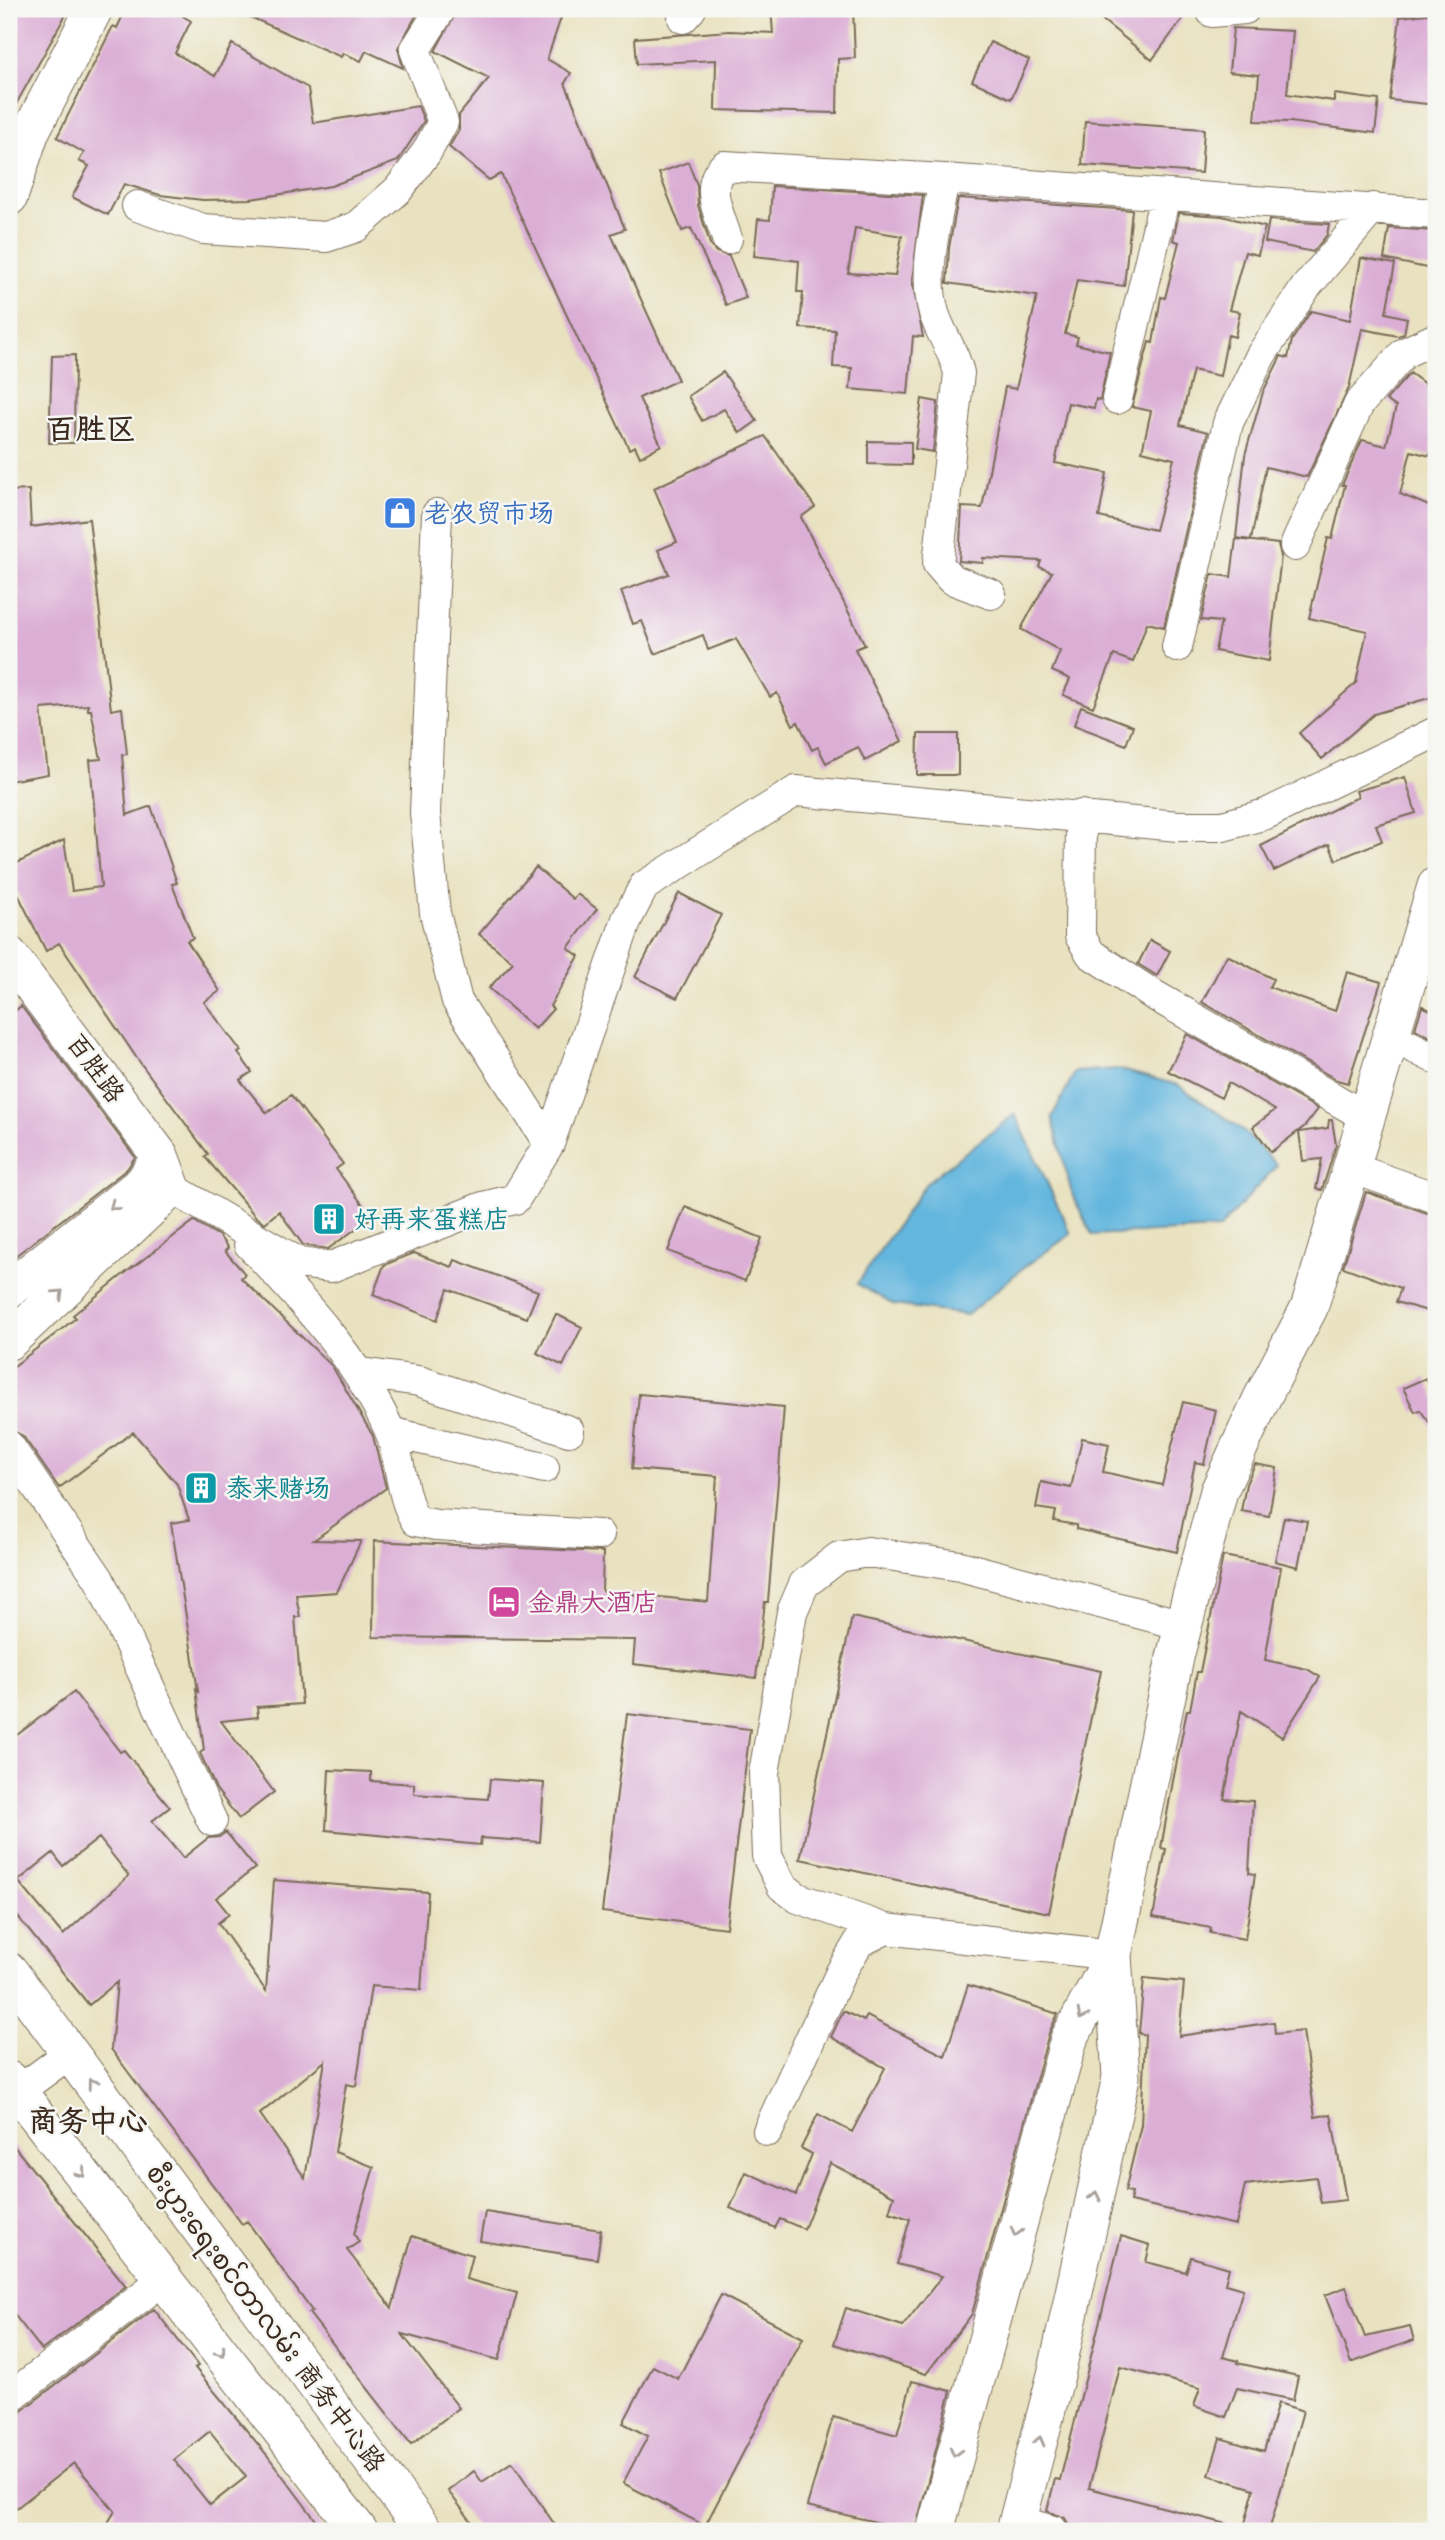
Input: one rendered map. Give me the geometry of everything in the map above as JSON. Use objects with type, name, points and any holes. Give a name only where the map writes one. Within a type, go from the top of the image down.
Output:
[{"type":"main road","points":[[9,197],[20,125],[94,9]]},
{"type":"main road","points":[[934,2531],[1069,2039],[1113,1955],[1183,1625],[1219,1491],[1262,1398],[1309,1308],[1436,886]]},
{"type":"main road","name":"百胜路","points":[[9,955],[158,1176]]},
{"type":"main road","points":[[9,1289],[158,1176]]},
{"type":"main road","points":[[9,1341],[158,1176]]},
{"type":"main road","points":[[1017,2526],[1056,2375],[1121,2077],[1113,1955]]},
{"type":"main road","name":"စီးပွားရေးစင်တာလမ်း 商务中心路","points":[[9,1971],[424,2531]]},
{"type":"main road","name":"စီးပွားရေးစင်တာလမ်း 商务中心路","points":[[12,2090],[164,2279],[359,2531]]},
{"type":"main road","points":[[321,2482],[367,2454]]},
{"type":"street","points":[[137,206],[203,229],[326,237],[356,227],[398,190],[426,153],[443,122],[415,50],[441,9]]},
{"type":"street","points":[[1212,12],[1245,9]]},
{"type":"street","points":[[727,239],[712,185],[715,175],[724,166],[944,178],[1165,197],[1436,214]]},
{"type":"street","points":[[944,178],[929,281],[934,314],[955,353],[959,373],[938,564],[951,579],[991,594]]},
{"type":"street","points":[[1117,399],[1165,197]]},
{"type":"street","points":[[1177,647],[1228,423],[1261,355],[1306,287],[1373,208]]},
{"type":"street","points":[[1295,546],[1359,404],[1405,353],[1436,338]]},
{"type":"street","points":[[438,514],[425,813],[435,913],[457,1001],[549,1144]]},
{"type":"street","points":[[158,1176],[299,1263],[331,1267],[483,1207],[515,1199],[549,1144],[627,919],[644,886],[796,791],[1081,815],[1178,826],[1223,826],[1266,814],[1436,732]]},
{"type":"street","points":[[1081,815],[1080,936],[1091,954],[1152,995],[1368,1118]]},
{"type":"street","points":[[1392,1037],[1436,1059]]},
{"type":"street","points":[[1352,1168],[1436,1199]]},
{"type":"street","points":[[228,1221],[295,1293],[361,1373],[390,1432],[408,1507],[416,1521],[436,1525],[599,1535]]},
{"type":"street","points":[[361,1373],[419,1381],[569,1431]]},
{"type":"street","points":[[390,1432],[544,1468]]},
{"type":"street","points":[[9,1446],[99,1579],[212,1821]]},
{"type":"street","points":[[1113,1955],[886,1930],[798,1898],[782,1886],[767,1856],[764,1773],[792,1612],[804,1584],[839,1557],[868,1552],[960,1566],[1183,1625]]},
{"type":"street","points":[[768,2131],[841,1972],[859,1942],[886,1930]]},
{"type":"street","points":[[12,2090],[70,2053]]},
{"type":"street","points":[[9,2399],[164,2279]]},
{"type":"street","points":[[1017,2526],[1053,2531]]},
{"type":"water","points":[[1117,1069],[1178,1085],[1241,1129],[1277,1165],[1219,1229],[1092,1235],[1072,1194],[1052,1117],[1075,1072]]},
{"type":"water","points":[[1015,1114],[1071,1234],[1023,1268],[967,1315],[894,1305],[857,1284],[927,1182]]},
{"type":"building","points":[[9,9],[69,9],[9,117]]},
{"type":"building","points":[[126,9],[186,9],[183,16],[191,21],[175,53],[215,76],[232,44],[308,88],[313,123],[418,106],[424,121],[398,161],[331,186],[251,199],[203,200],[160,195],[124,184],[108,215],[72,197],[89,166],[79,161],[84,153],[57,137],[113,26],[117,28]]},
{"type":"building","points":[[232,9],[420,9],[398,48],[403,68],[366,51],[361,61],[343,53],[341,57]]},
{"type":"building","points":[[458,9],[564,9],[547,59],[571,73],[565,83],[625,229],[611,234],[678,380],[639,398],[661,445],[640,457],[635,446],[629,449],[501,174],[489,180],[449,147],[459,130],[459,115],[489,78],[435,51]]},
{"type":"building","points":[[771,9],[853,9],[855,58],[838,59],[837,113],[715,110],[716,60],[637,64],[635,38],[730,31],[773,33]]},
{"type":"building","points":[[1089,9],[1190,9],[1152,60]]},
{"type":"building","points":[[1436,13],[1436,105],[1390,100],[1400,17]]},
{"type":"building","points":[[1233,28],[1293,31],[1287,94],[1334,101],[1334,94],[1379,100],[1375,133],[1290,122],[1255,121],[1259,75],[1229,72]]},
{"type":"building","points":[[990,42],[1029,60],[1011,99],[972,81]]},
{"type":"building","points":[[1085,121],[1204,129],[1201,173],[1082,165]]},
{"type":"building","points":[[688,162],[697,185],[698,205],[710,244],[716,252],[729,256],[746,298],[726,305],[691,228],[682,231],[659,173]]},
{"type":"building","points":[[772,186],[923,195],[912,280],[923,337],[913,336],[908,394],[850,389],[852,368],[833,367],[835,330],[800,328],[803,292],[797,292],[799,261],[754,256],[758,219],[770,220]],"holes":[[[855,228],[902,236],[895,276],[848,273]]]},
{"type":"building","points":[[958,198],[1132,210],[1124,286],[1077,280],[1065,334],[1078,337],[1076,344],[1110,352],[1100,400],[1096,399],[1094,408],[1068,403],[1055,463],[1107,473],[1099,517],[1155,530],[1174,459],[1142,451],[1151,411],[1132,407],[1149,342],[1153,343],[1161,297],[1165,298],[1179,242],[1173,240],[1179,213],[1222,216],[1265,227],[1258,255],[1245,252],[1229,310],[1240,312],[1235,337],[1228,335],[1220,376],[1193,370],[1180,425],[1208,432],[1164,627],[1147,623],[1133,662],[1114,655],[1093,707],[1063,695],[1070,679],[1052,671],[1060,651],[1021,629],[1052,572],[1039,567],[1041,561],[983,558],[983,563],[959,561],[962,507],[982,508],[1005,387],[1016,389],[1037,296],[947,283],[949,248]]},
{"type":"building","points":[[1269,220],[1329,224],[1327,235],[1313,252],[1265,242]]},
{"type":"building","points":[[1389,228],[1436,231],[1436,270],[1384,259]]},
{"type":"building","points":[[1361,258],[1395,264],[1386,313],[1407,318],[1404,334],[1398,336],[1362,329],[1349,388],[1307,477],[1266,467],[1251,540],[1236,538],[1245,455],[1263,392],[1281,356],[1288,358],[1292,340],[1311,311],[1350,320]]},
{"type":"building","points":[[75,355],[74,443],[49,443],[52,356]]},
{"type":"building","points":[[723,372],[757,421],[740,433],[724,409],[702,421],[688,396]]},
{"type":"building","points":[[1410,373],[1436,392],[1436,447],[1432,446],[1430,456],[1411,451],[1400,494],[1436,509],[1436,696],[1374,714],[1322,759],[1299,733],[1356,683],[1367,631],[1309,618],[1328,538],[1332,539],[1345,485],[1342,485],[1362,440],[1386,446],[1396,407],[1386,400]]},
{"type":"building","points":[[922,399],[938,402],[933,452],[915,449]]},
{"type":"building","points":[[765,436],[815,507],[801,517],[865,645],[855,649],[902,741],[865,761],[858,747],[826,763],[818,747],[812,750],[798,722],[793,725],[777,693],[770,697],[736,639],[708,650],[703,635],[655,654],[642,621],[633,624],[621,591],[669,574],[658,550],[677,542],[654,488]]},
{"type":"building","points":[[868,441],[911,442],[911,465],[868,464]]},
{"type":"building","points":[[29,490],[31,527],[89,519],[111,710],[122,708],[127,754],[122,755],[127,815],[151,806],[177,883],[172,884],[193,938],[187,941],[220,991],[204,1002],[241,1051],[238,1053],[252,1072],[240,1080],[267,1113],[291,1095],[343,1164],[336,1169],[372,1217],[328,1249],[303,1245],[279,1211],[265,1223],[256,1217],[205,1157],[208,1154],[136,1057],[59,943],[46,951],[9,876],[9,867],[64,840],[72,891],[101,887],[90,760],[101,759],[88,705],[41,709],[48,774],[9,781],[9,491]]},
{"type":"building","points":[[1236,539],[1278,544],[1281,556],[1269,661],[1215,651],[1221,622],[1201,620],[1212,574],[1231,577]]},
{"type":"building","points":[[1081,706],[1133,726],[1126,745],[1074,725]]},
{"type":"building","points":[[918,734],[958,734],[958,775],[917,775]]},
{"type":"building","points":[[1405,777],[1416,813],[1376,825],[1382,841],[1336,860],[1329,844],[1274,871],[1261,846],[1358,797],[1356,791]]},
{"type":"building","points":[[536,867],[573,899],[577,894],[597,909],[568,948],[579,956],[550,1006],[553,1009],[535,1029],[489,988],[513,962],[479,934]]},
{"type":"building","points":[[679,893],[721,915],[677,998],[635,977]]},
{"type":"building","points":[[1150,940],[1170,951],[1157,976],[1138,964]]},
{"type":"building","points":[[1227,955],[1273,979],[1269,987],[1335,1011],[1347,972],[1381,982],[1348,1083],[1337,1080],[1202,1002]]},
{"type":"building","points":[[21,1006],[135,1157],[127,1169],[9,1261],[9,1016]]},
{"type":"building","points":[[1422,1006],[1436,1013],[1436,1040],[1415,1029]]},
{"type":"building","points":[[1187,1034],[1318,1109],[1305,1126],[1271,1152],[1253,1127],[1275,1110],[1228,1083],[1221,1098],[1168,1071]]},
{"type":"building","points":[[1329,1120],[1332,1120],[1336,1145],[1322,1190],[1316,1189],[1322,1159],[1303,1161],[1299,1132],[1328,1128]]},
{"type":"building","points":[[1366,1192],[1436,1216],[1436,1296],[1431,1312],[1396,1302],[1401,1288],[1343,1267]]},
{"type":"building","points":[[685,1207],[762,1238],[745,1281],[668,1251]]},
{"type":"building","points":[[194,1221],[219,1236],[228,1248],[225,1251],[245,1274],[241,1278],[332,1366],[373,1436],[386,1488],[314,1540],[361,1541],[337,1592],[296,1595],[300,1617],[295,1617],[302,1704],[257,1707],[258,1717],[221,1721],[274,1792],[239,1819],[216,1789],[200,1753],[204,1750],[196,1689],[198,1691],[171,1523],[189,1520],[177,1484],[133,1432],[59,1488],[23,1436],[9,1429],[9,1370],[76,1318],[73,1315],[120,1277]]},
{"type":"building","points":[[414,1253],[452,1267],[455,1260],[538,1291],[527,1318],[448,1289],[437,1320],[373,1295],[384,1265]]},
{"type":"building","points":[[556,1314],[582,1327],[563,1366],[537,1353]]},
{"type":"building","points":[[1426,1378],[1436,1399],[1436,1431],[1420,1410],[1415,1412],[1403,1388]]},
{"type":"building","points":[[639,1394],[784,1407],[768,1602],[765,1602],[756,1678],[633,1664],[635,1640],[373,1637],[374,1541],[603,1552],[602,1591],[708,1602],[717,1476],[632,1469]]},
{"type":"building","points":[[1183,1402],[1216,1410],[1204,1464],[1195,1462],[1177,1552],[1076,1529],[1076,1525],[1054,1521],[1056,1511],[1036,1508],[1041,1482],[1071,1488],[1082,1438],[1109,1444],[1103,1472],[1162,1485]]},
{"type":"building","points":[[1255,1464],[1277,1468],[1269,1516],[1241,1511],[1246,1484]]},
{"type":"building","points":[[1284,1517],[1307,1521],[1298,1567],[1275,1561]]},
{"type":"building","points":[[1223,1556],[1281,1567],[1265,1660],[1307,1669],[1320,1677],[1282,1737],[1241,1711],[1224,1799],[1253,1801],[1249,1873],[1255,1874],[1245,1939],[1210,1933],[1211,1928],[1153,1917],[1166,1849],[1161,1848],[1173,1781],[1187,1710],[1190,1710],[1197,1672],[1200,1672]]},
{"type":"building","points":[[852,1617],[1101,1671],[1049,1913],[800,1859]]},
{"type":"building","points":[[74,1692],[120,1752],[124,1750],[170,1807],[152,1821],[183,1858],[208,1838],[219,1837],[226,1832],[255,1868],[216,1898],[229,1914],[218,1923],[266,1991],[274,1880],[428,1892],[421,1990],[371,1986],[356,2086],[346,2084],[335,2152],[374,2167],[354,2234],[359,2242],[347,2250],[392,2308],[412,2236],[472,2255],[466,2279],[517,2293],[499,2360],[402,2334],[459,2408],[411,2444],[309,2313],[312,2311],[247,2221],[242,2224],[111,2049],[117,1982],[89,2005],[9,1906],[9,1741]],"holes":[[[99,1838],[129,1876],[63,1935],[18,1881],[53,1853],[63,1866]],[[325,2061],[305,2178],[260,2114]]]},
{"type":"building","points":[[627,1714],[750,1729],[726,1928],[602,1912]]},
{"type":"building","points":[[329,1770],[371,1772],[371,1781],[414,1784],[414,1794],[488,1799],[490,1779],[544,1783],[540,1842],[481,1838],[480,1845],[326,1830]]},
{"type":"building","points":[[1144,1978],[1184,1982],[1179,2036],[1274,2022],[1275,2034],[1303,2031],[1315,2117],[1331,2114],[1346,2200],[1321,2203],[1316,2177],[1245,2185],[1236,2225],[1130,2201],[1132,2192],[1125,2191],[1141,2125],[1145,2035],[1139,2033]]},
{"type":"building","points":[[968,1985],[1058,2014],[1049,2033],[972,2314],[926,2374],[834,2344],[846,2308],[903,2326],[942,2276],[897,2264],[910,2219],[889,2212],[894,2196],[830,2163],[804,2229],[780,2219],[775,2228],[730,2208],[746,2172],[796,2195],[812,2154],[801,2148],[818,2114],[852,2132],[885,2068],[831,2037],[843,2011],[864,2021],[867,2016],[945,2056]]},
{"type":"building","points":[[9,2140],[126,2286],[42,2350],[9,2308]]},
{"type":"building","points":[[485,2212],[601,2230],[597,2259],[480,2241]]},
{"type":"building","points":[[1121,2236],[1150,2245],[1146,2262],[1186,2272],[1191,2257],[1229,2268],[1225,2284],[1243,2289],[1223,2357],[1238,2361],[1237,2363],[1298,2376],[1293,2400],[1237,2388],[1226,2417],[1194,2406],[1200,2388],[1120,2367],[1089,2488],[1227,2524],[1226,2531],[1084,2531],[1070,2528],[1065,2518],[1047,2511],[1055,2479],[1060,2480]]},
{"type":"building","points":[[1346,2287],[1365,2337],[1410,2327],[1414,2340],[1351,2363],[1325,2295]]},
{"type":"building","points":[[721,2295],[803,2338],[705,2526],[623,2483],[648,2436],[623,2423],[653,2366],[678,2379]]},
{"type":"building","points":[[154,2309],[198,2366],[195,2368],[267,2455],[324,2531],[103,2531],[115,2511],[74,2463],[9,2514],[9,2416],[20,2412]],"holes":[[[210,2431],[246,2477],[210,2505],[174,2460]]]},
{"type":"building","points":[[912,2381],[951,2391],[915,2531],[807,2506],[833,2417],[897,2435]]},
{"type":"building","points":[[1278,2403],[1303,2411],[1269,2531],[1243,2531],[1254,2489],[1209,2475],[1220,2438],[1264,2451]]},
{"type":"building","points":[[512,2462],[559,2531],[479,2531],[448,2491],[474,2471],[482,2482]]},
{"type":"place","name":"老农贸市场","points":[[400,513]]},
{"type":"place","name":"好再来蛋糕店","points":[[329,1219]]},
{"type":"place","name":"泰来赌场","points":[[201,1488]]},
{"type":"place","name":"金鼎大酒店","points":[[504,1602]]},
{"type":"district","name":"百胜区","points":[[91,429]]},
{"type":"district","name":"商务中心","points":[[88,2121]]}]
